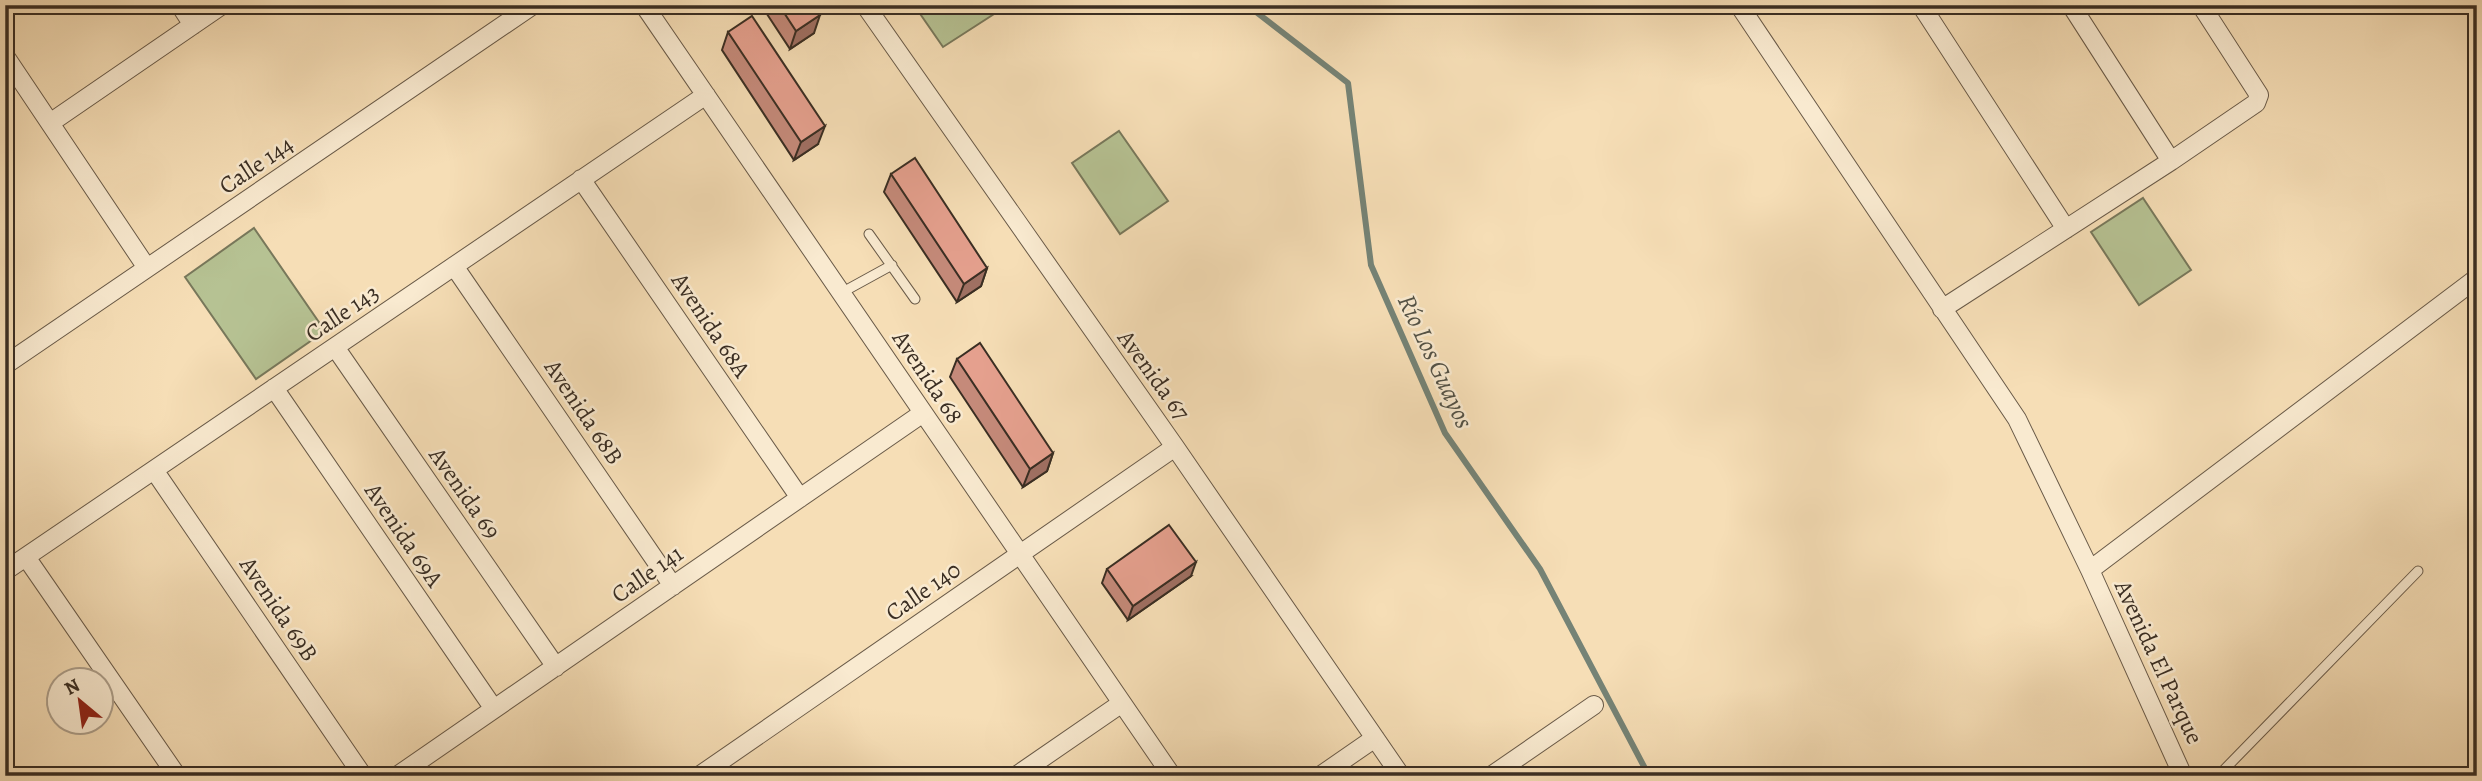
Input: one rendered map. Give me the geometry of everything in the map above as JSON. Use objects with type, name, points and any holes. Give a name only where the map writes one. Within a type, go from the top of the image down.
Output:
[{"type":"street","points":[[180,5],[193,25]]},
{"type":"street","points":[[50,123],[222,5]]},
{"type":"street","name":"Calle 144","points":[[5,365],[533,5]]},
{"type":"street","name":"Avenida 68","points":[[644,5],[1172,776]]},
{"type":"street","name":"Avenida 67","points":[[865,5],[1175,447],[1401,776]]},
{"type":"street","name":"Avenida El Parque","points":[[1739,5],[2017,419],[2090,570],[2183,776]]},
{"type":"street","points":[[1921,5],[2066,229]]},
{"type":"street","points":[[2071,5],[2171,161]]},
{"type":"street","points":[[1942,309],[2171,161],[2259,99],[2259,95],[2201,5]]},
{"type":"street","points":[[5,56],[147,268]]},
{"type":"street","name":"Calle 143","points":[[5,571],[706,95]]},
{"type":"street","name":"Avenida 68A","points":[[581,179],[800,498]]},
{"type":"street","name":"Avenida 68B","points":[[454,266],[673,586]]},
{"type":"street","points":[[2090,570],[2477,278]]},
{"type":"street","name":"Avenida 69","points":[[335,347],[556,667]]},
{"type":"street","name":"Avenida 69A","points":[[274,388],[494,709]]},
{"type":"street","name":"Calle 141","points":[[397,776],[923,413]]},
{"type":"street","name":"Calle 140","points":[[699,776],[1175,447]]},
{"type":"street","name":"Avenida 69B","points":[[154,470],[363,776]]},
{"type":"street","points":[[26,557],[177,776]]},
{"type":"street","points":[[1016,776],[1122,703]]},
{"type":"street","points":[[1491,776],[1594,705]]},
{"type":"street","points":[[1320,776],[1375,738]]},
{"type":"lane","points":[[869,234],[915,299]]},
{"type":"lane","points":[[841,293],[892,265]]},
{"type":"lane","points":[[2218,776],[2418,571]]},
{"type":"green space","points":[[914,5],[1008,5],[943,47]]},
{"type":"green space","points":[[1119,131],[1168,201],[1120,234],[1072,163]]},
{"type":"green space","points":[[2143,198],[2191,270],[2139,305],[2091,232]]},
{"type":"green space","points":[[254,228],[325,331],[256,379],[185,277]]},
{"type":"building","points":[[779,5],[813,5],[820,15],[796,31]]},
{"type":"building","points":[[752,16],[825,126],[801,142],[728,32]]},
{"type":"building","points":[[915,158],[987,268],[964,284],[891,174]]},
{"type":"building","points":[[980,343],[1053,453],[1030,469],[957,359]]},
{"type":"building","points":[[1169,525],[1196,562],[1133,606],[1107,569]]},
{"type":"waterway","name":"Río Los Guayos","points":[[1247,5],[1348,83],[1371,265],[1445,433],[1540,569],[1649,776]]}]
